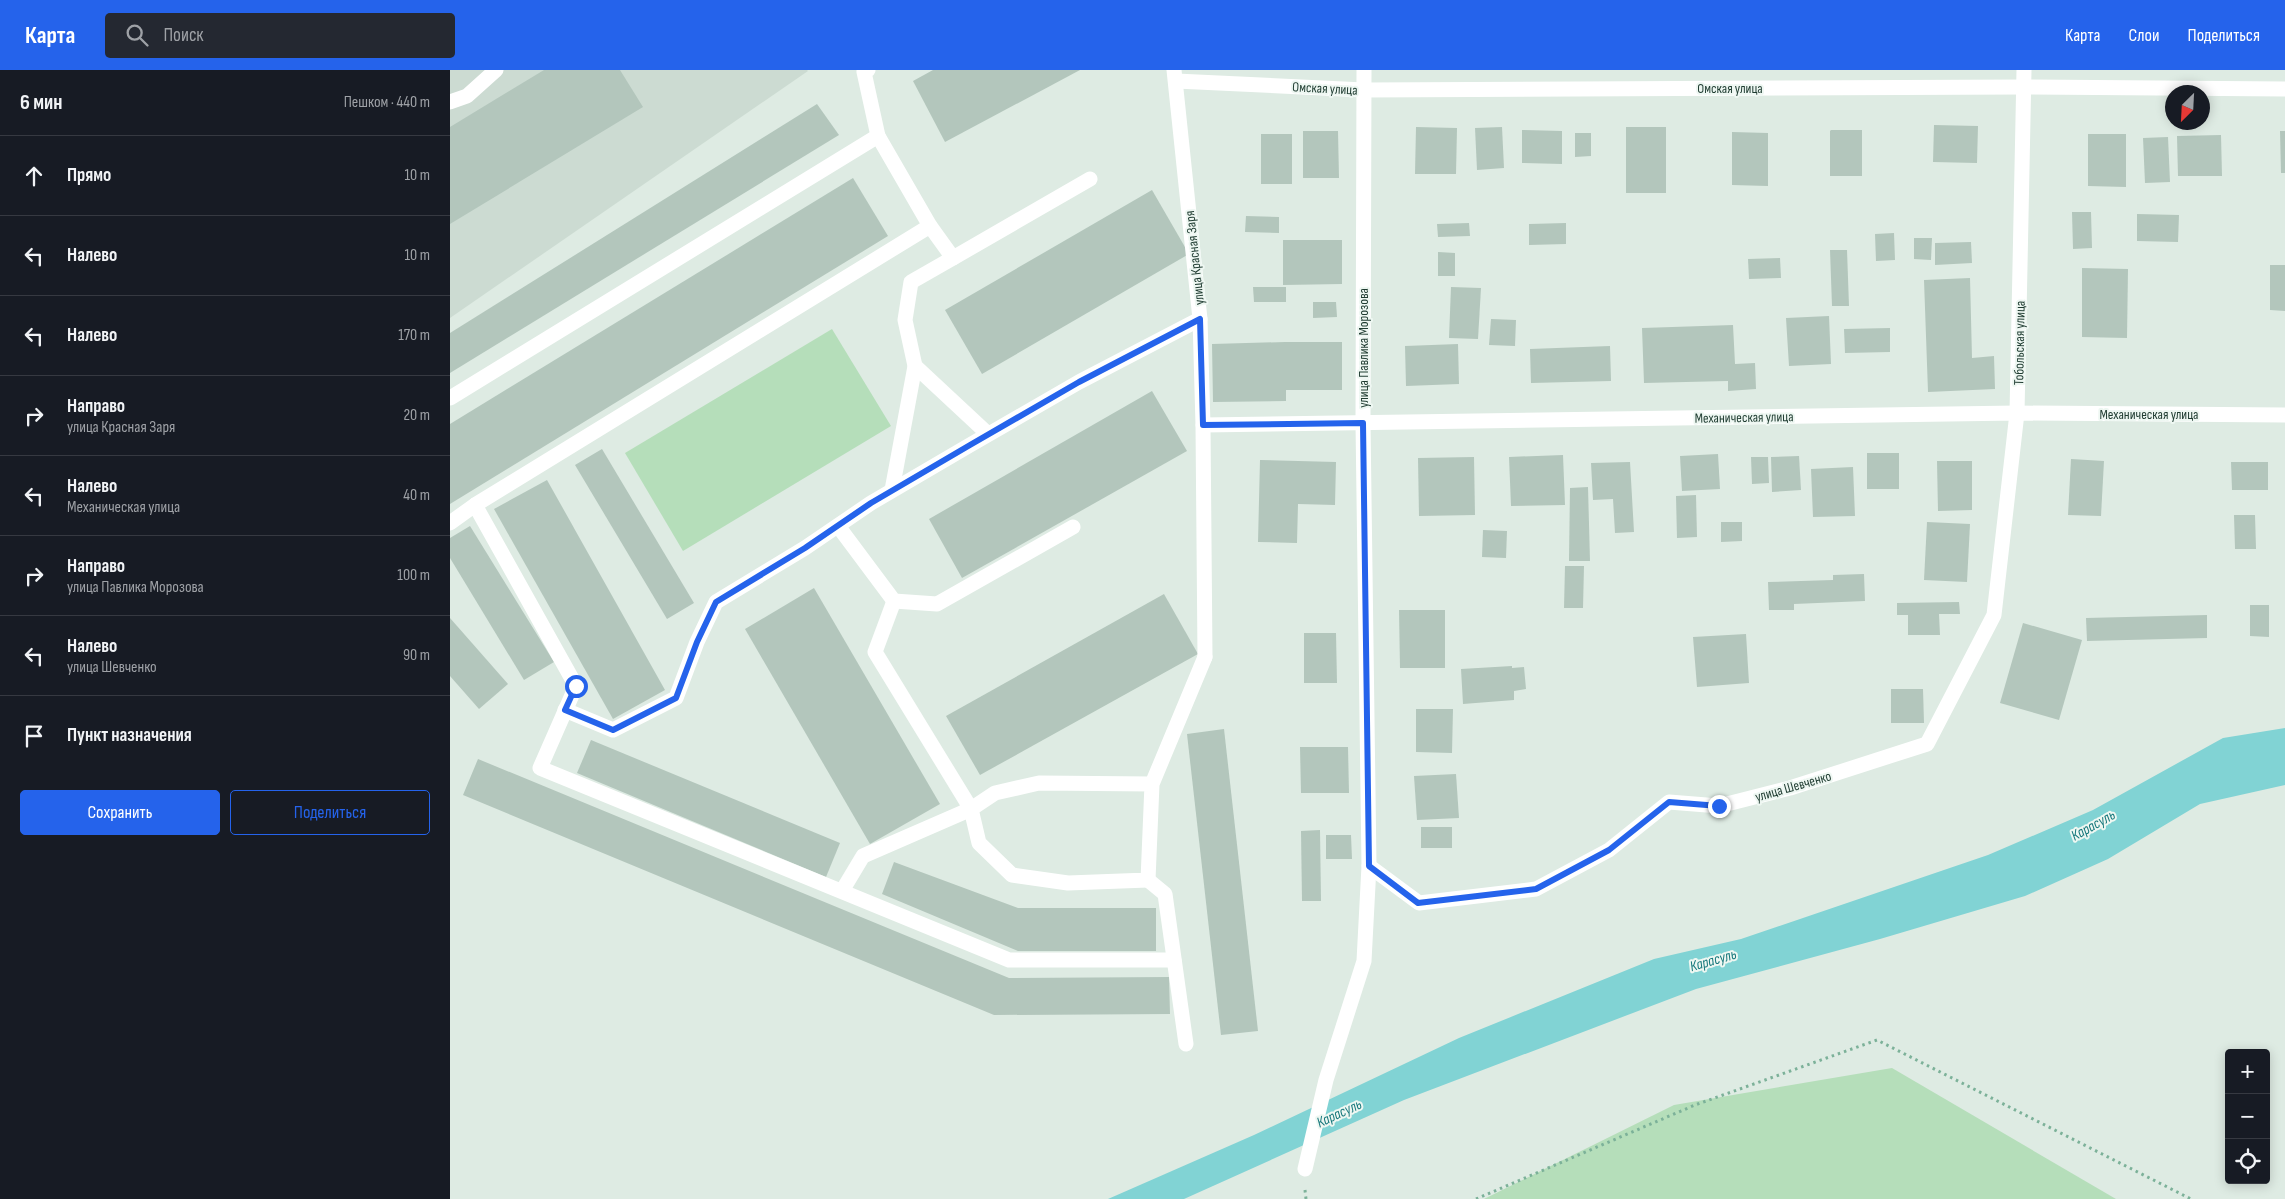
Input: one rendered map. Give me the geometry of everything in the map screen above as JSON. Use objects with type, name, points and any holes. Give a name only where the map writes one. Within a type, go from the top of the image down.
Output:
[{"type":"street","points":[[450,102],[467,96],[496,70]]},
{"type":"street","points":[[868,70],[864,72],[878,136],[930,226],[953,258]]},
{"type":"street","name":"улица Павлика Морозова","points":[[1305,1169],[1326,1080],[1364,961],[1369,866],[1363,423],[1364,70]]},
{"type":"street","name":"Тобольская улица","points":[[1994,615],[2017,413],[2024,70]]},
{"type":"street","name":"Омская улица","points":[[1175,76],[1364,90],[2024,87],[2285,90]]},
{"type":"street","name":"улица Красная Заря","points":[[1152,784],[1205,657],[1200,319],[1175,76]]},
{"type":"street","points":[[450,398],[878,136]]},
{"type":"street","points":[[892,490],[915,366],[905,320],[911,282],[1090,179]]},
{"type":"street","points":[[450,523],[474,505],[930,226]]},
{"type":"street","points":[[565,710],[613,730],[676,698],[697,642],[716,602],[892,490],[1079,382],[1200,319]]},
{"type":"street","points":[[915,366],[988,434]]},
{"type":"street","name":"Механическая улица","points":[[1203,425],[2017,413],[2285,415]]},
{"type":"street","points":[[474,505],[576,686],[540,768],[1009,960],[1174,960]]},
{"type":"street","points":[[838,526],[894,601],[937,604],[1073,528]]},
{"type":"street","points":[[894,601],[875,652],[971,809],[978,843],[1012,875],[1068,883],[1148,880],[1165,894],[1186,1044]]},
{"type":"street","name":"улица Шевченко","points":[[1369,866],[1418,903],[1536,889],[1609,850],[1669,802],[1719,806],[1790,788],[1927,744],[1994,615]]},
{"type":"street","points":[[842,891],[863,856],[971,809],[995,793],[1038,783],[1152,784],[1148,880]]},
{"type":"path","points":[[1476,1199],[1695,1104],[1877,1040],[2192,1199]]},
{"type":"shaded area","points":[[450,70],[807,70],[808,71],[450,318]]},
{"type":"green space","points":[[832,329],[891,426],[683,551],[625,453]]},
{"type":"green space","points":[[1892,1068],[2116,1199],[1484,1199],[1674,1105]]},
{"type":"water","name":"Карасуль","points":[[2285,728],[2285,785],[2200,804],[2108,859],[2025,896],[1880,939],[1696,989],[1404,1100],[1184,1199],[1108,1199],[1254,1135],[1459,1038],[1654,959],[1741,939],[1988,855],[2093,810],[2223,738]]},
{"type":"building","points":[[544,70],[620,70],[643,107],[450,224],[450,127]]},
{"type":"building","points":[[933,70],[1080,70],[945,142],[913,81]]},
{"type":"building","points":[[817,104],[839,135],[450,373],[450,333]]},
{"type":"building","points":[[1934,125],[1978,126],[1977,163],[1933,162]]},
{"type":"building","points":[[1416,127],[1457,128],[1456,174],[1415,174]]},
{"type":"building","points":[[1502,127],[1504,168],[1477,170],[1475,128]]},
{"type":"building","points":[[1626,127],[1666,127],[1666,193],[1626,193]]},
{"type":"building","points":[[1522,130],[1562,131],[1562,164],[1522,163]]},
{"type":"building","points":[[1831,130],[1862,130],[1862,176],[1830,176]]},
{"type":"building","points":[[1303,131],[1338,131],[1339,178],[1303,178]]},
{"type":"building","points":[[2280,131],[2285,131],[2285,173],[2281,173]]},
{"type":"building","points":[[1732,132],[1768,133],[1768,186],[1732,185]]},
{"type":"building","points":[[1575,133],[1591,133],[1591,156],[1575,157]]},
{"type":"building","points":[[1261,134],[1292,134],[1292,184],[1261,184]]},
{"type":"building","points":[[2088,134],[2126,134],[2126,187],[2088,186]]},
{"type":"building","points":[[2221,135],[2222,176],[2178,176],[2177,136]]},
{"type":"building","points":[[2168,137],[2170,182],[2145,183],[2143,138]]},
{"type":"building","points":[[853,178],[888,236],[450,504],[450,424]]},
{"type":"building","points":[[1152,190],[1189,254],[982,374],[945,310]]},
{"type":"building","points":[[2072,212],[2091,212],[2092,248],[2073,249]]},
{"type":"building","points":[[2137,214],[2179,215],[2178,242],[2137,241]]},
{"type":"building","points":[[1246,216],[1279,217],[1279,233],[1245,232]]},
{"type":"building","points":[[1469,223],[1470,236],[1438,237],[1437,224]]},
{"type":"building","points":[[1566,223],[1566,244],[1529,245],[1529,224]]},
{"type":"building","points":[[1894,233],[1895,260],[1876,261],[1875,234]]},
{"type":"building","points":[[1914,238],[1932,238],[1931,260],[1914,259]]},
{"type":"building","points":[[1283,240],[1342,240],[1342,284],[1283,285]]},
{"type":"building","points":[[1971,242],[1972,263],[1935,265],[1935,243]]},
{"type":"building","points":[[1830,250],[1847,250],[1849,306],[1832,306]]},
{"type":"building","points":[[1438,252],[1455,253],[1455,276],[1438,276]]},
{"type":"building","points":[[1780,258],[1781,278],[1749,279],[1748,259]]},
{"type":"building","points":[[2270,265],[2285,265],[2285,311],[2270,310]]},
{"type":"building","points":[[2082,268],[2128,269],[2127,338],[2082,337]]},
{"type":"building","points":[[1970,278],[1972,358],[1994,356],[1995,389],[1928,392],[1924,280]]},
{"type":"building","points":[[1253,287],[1286,287],[1286,302],[1254,302]]},
{"type":"building","points":[[1451,287],[1481,288],[1478,339],[1449,338]]},
{"type":"building","points":[[1313,302],[1336,302],[1337,317],[1313,318]]},
{"type":"building","points":[[1829,316],[1831,364],[1789,366],[1786,318]]},
{"type":"building","points":[[1491,319],[1516,320],[1515,346],[1489,345]]},
{"type":"building","points":[[1733,325],[1735,364],[1755,363],[1756,389],[1728,391],[1728,381],[1644,383],[1642,328]]},
{"type":"building","points":[[1890,328],[1890,352],[1845,353],[1844,329]]},
{"type":"building","points":[[1342,342],[1342,390],[1286,390],[1286,401],[1213,402],[1212,344]]},
{"type":"building","points":[[1458,344],[1459,384],[1406,386],[1405,346]]},
{"type":"building","points":[[1610,346],[1611,381],[1531,383],[1530,349]]},
{"type":"building","points":[[1152,391],[1187,451],[962,578],[929,519]]},
{"type":"building","points":[[602,449],[694,603],[667,619],[575,465]]},
{"type":"building","points":[[1867,453],[1899,453],[1899,489],[1867,489]]},
{"type":"building","points":[[1718,454],[1720,489],[1682,491],[1680,456]]},
{"type":"building","points":[[1563,455],[1565,505],[1511,506],[1509,457]]},
{"type":"building","points":[[1799,456],[1801,490],[1772,492],[1771,457]]},
{"type":"building","points":[[1474,457],[1475,515],[1419,516],[1418,458]]},
{"type":"building","points":[[1751,457],[1768,457],[1769,483],[1752,484]]},
{"type":"building","points":[[2071,459],[2104,461],[2101,516],[2068,515]]},
{"type":"building","points":[[1260,460],[1336,462],[1335,505],[1298,504],[1297,543],[1258,542]]},
{"type":"building","points":[[1937,461],[1972,461],[1972,510],[1938,511]]},
{"type":"building","points":[[1630,462],[1634,532],[1615,533],[1613,499],[1593,500],[1591,463]]},
{"type":"building","points":[[2231,462],[2268,462],[2268,490],[2232,490]]},
{"type":"building","points":[[1853,467],[1855,516],[1813,517],[1811,469]]},
{"type":"building","points":[[547,480],[665,690],[613,719],[494,509]]},
{"type":"building","points":[[1588,487],[1590,561],[1569,561],[1570,488]]},
{"type":"building","points":[[1696,495],[1697,537],[1677,538],[1676,496]]},
{"type":"building","points":[[2234,515],[2255,515],[2256,549],[2235,549]]},
{"type":"building","points":[[1721,522],[1742,522],[1742,541],[1721,542]]},
{"type":"building","points":[[1927,522],[1970,524],[1967,582],[1924,580]]},
{"type":"building","points":[[470,526],[554,662],[524,680],[450,558],[450,538]]},
{"type":"building","points":[[1483,530],[1507,531],[1506,558],[1482,557]]},
{"type":"building","points":[[1565,566],[1584,566],[1583,608],[1564,608]]},
{"type":"building","points":[[1864,574],[1865,601],[1794,604],[1794,610],[1769,610],[1768,582],[1833,580],[1833,575]]},
{"type":"building","points":[[814,588],[940,804],[870,844],[745,629]]},
{"type":"building","points":[[1164,594],[1198,654],[980,775],[946,716]]},
{"type":"building","points":[[1959,602],[1960,614],[1939,614],[1940,635],[1908,635],[1908,615],[1897,615],[1897,603]]},
{"type":"building","points":[[2250,605],[2269,605],[2269,637],[2250,636]]},
{"type":"building","points":[[1399,610],[1445,610],[1445,668],[1400,668]]},
{"type":"building","points":[[2207,615],[2207,638],[2087,641],[2086,618]]},
{"type":"building","points":[[450,618],[508,684],[479,709],[450,676]]},
{"type":"building","points":[[2023,623],[2082,640],[2059,720],[2000,703]]},
{"type":"building","points":[[1304,633],[1336,633],[1337,683],[1304,683]]},
{"type":"building","points":[[1746,634],[1749,683],[1697,687],[1693,637]]},
{"type":"building","points":[[1512,666],[1512,668],[1524,667],[1526,689],[1514,691],[1514,700],[1463,704],[1461,669]]},
{"type":"building","points":[[1891,689],[1923,689],[1924,723],[1891,723]]},
{"type":"building","points":[[1416,709],[1453,709],[1452,753],[1416,752]]},
{"type":"building","points":[[1224,729],[1258,1031],[1221,1035],[1187,734]]},
{"type":"building","points":[[591,740],[840,843],[826,877],[577,773]]},
{"type":"building","points":[[1300,747],[1348,747],[1349,793],[1301,793]]},
{"type":"building","points":[[478,759],[1009,978],[1169,977],[1170,1014],[994,1015],[463,795]]},
{"type":"building","points":[[1456,774],[1459,818],[1417,820],[1414,776]]},
{"type":"building","points":[[1421,827],[1452,827],[1452,848],[1421,848]]},
{"type":"building","points":[[1320,830],[1321,901],[1302,901],[1301,831]]},
{"type":"building","points":[[1326,835],[1351,835],[1352,859],[1326,859]]},
{"type":"building","points":[[894,862],[1018,908],[1156,908],[1156,951],[1018,951],[882,894]]},
{"type":"route","points":[[576,686],[565,710],[613,730],[676,698],[697,642],[716,602],[805,548],[871,503],[970,445],[1079,382],[1200,319],[1203,425],[1363,423],[1369,866],[1418,903],[1536,889],[1609,850],[1669,802],[1719,806]]}]
